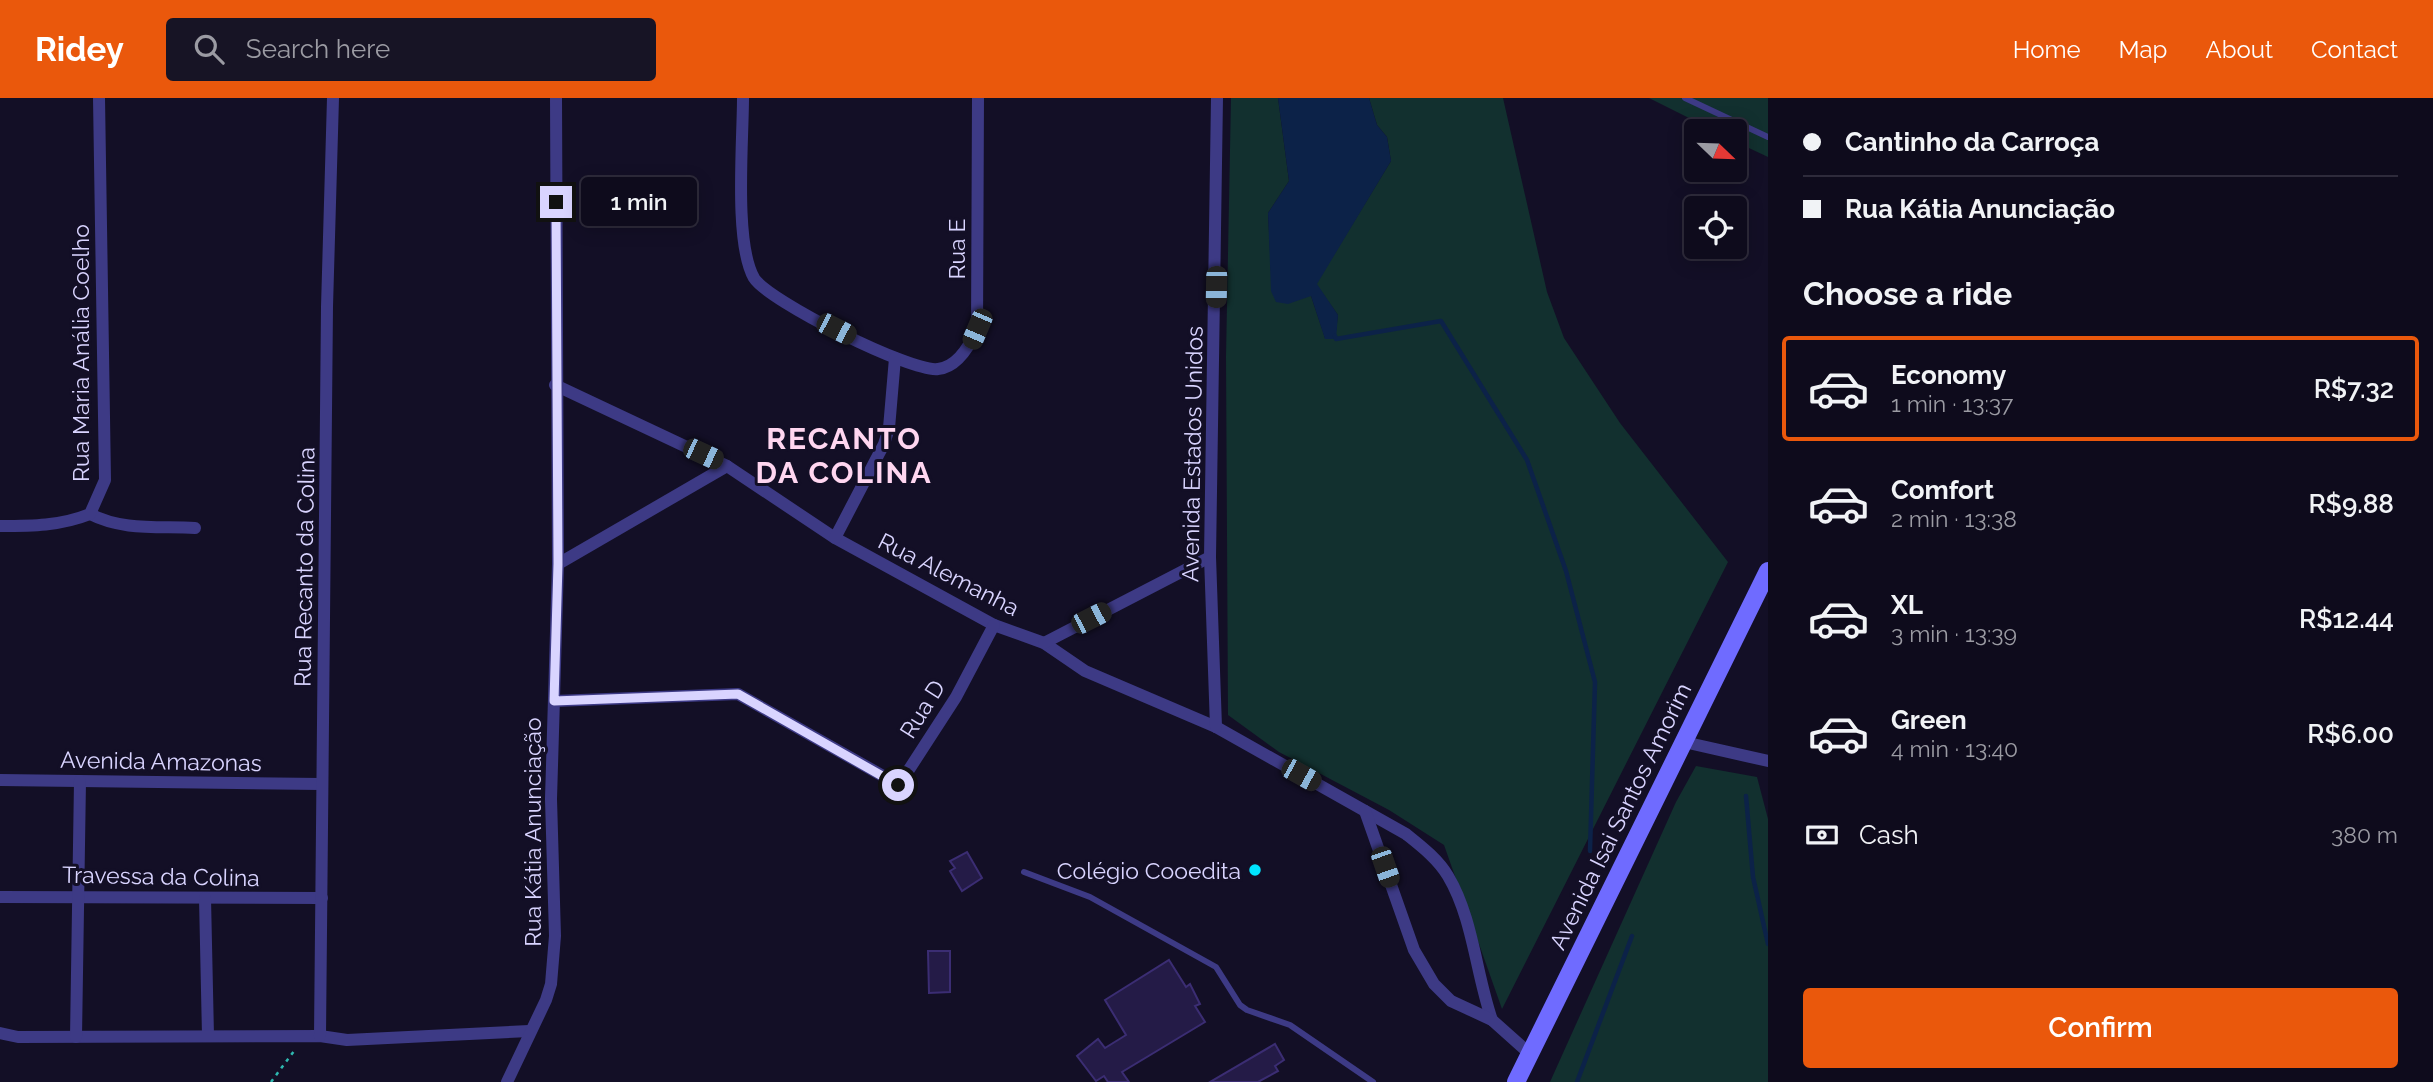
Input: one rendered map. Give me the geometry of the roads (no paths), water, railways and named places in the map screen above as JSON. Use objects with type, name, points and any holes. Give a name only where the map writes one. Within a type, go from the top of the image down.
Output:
[{"type":"main road","name":"Avenida Isai Santos Amorim","points":[[1516,1082],[1768,571]]},
{"type":"street","name":"Rua Maria Anália Coelho","points":[[0,526],[38,527],[72,521],[90,514],[105,480],[99,98]]},
{"type":"street","name":"Rua Recanto da Colina","points":[[320,1036],[321,784],[333,98]]},
{"type":"street","name":"Rua Kátia Anunciação","points":[[507,1082],[551,985],[555,936],[551,799],[558,564],[555,385],[556,98]]},
{"type":"street","name":"Rua E","points":[[743,98],[743,243],[755,279],[763,289],[792,307],[895,358],[929,370],[942,369],[962,355],[977,329],[978,98]]},
{"type":"street","name":"Avenida Estados Unidos","points":[[1216,727],[1210,557],[1217,98]]},
{"type":"street","points":[[835,538],[884,444],[895,358]]},
{"type":"street","name":"Rua Alemanha","points":[[555,385],[727,466],[835,538],[994,625],[1044,643],[1085,671],[1216,727],[1406,834],[1428,851],[1448,875],[1458,900],[1492,1020]]},
{"type":"street","points":[[558,564],[727,466]]},
{"type":"street","points":[[90,514],[105,521],[131,527],[195,528]]},
{"type":"street","points":[[1044,643],[1210,557]]},
{"type":"street","name":"Rua D","points":[[554,701],[738,694],[898,785],[956,697],[994,625]]},
{"type":"street","points":[[1684,743],[1768,761]]},
{"type":"street","name":"Avenida Amazonas","points":[[0,780],[321,784]]},
{"type":"street","points":[[76,1037],[80,781]]},
{"type":"street","points":[[1365,811],[1415,950],[1434,984],[1451,1001],[1492,1020],[1530,1054]]},
{"type":"street","name":"Travessa da Colina","points":[[0,897],[322,898]]},
{"type":"street","points":[[205,898],[208,1036]]},
{"type":"street","points":[[0,1033],[18,1037],[320,1036],[347,1040],[529,1031]]},
{"type":"lane","points":[[1685,98],[1768,137]]},
{"type":"lane","points":[[1024,872],[1090,897],[1205,960],[1222,972],[1236,999],[1254,1014],[1290,1025],[1373,1082]]},
{"type":"water","points":[[1278,98],[1369,98],[1377,125],[1387,137],[1391,161],[1317,284],[1338,315],[1336,339],[1325,339],[1311,296],[1288,304],[1276,302],[1271,291],[1268,213],[1289,181]]},
{"type":"waterway","points":[[1335,336],[1336,339],[1441,321],[1527,460],[1566,571],[1595,682],[1590,851]]},
{"type":"waterway","points":[[1746,796],[1753,877],[1768,944]]},
{"type":"waterway","points":[[1577,1082],[1632,936]]},
{"type":"place","name":"Colégio Cooedita","points":[[1255,870]]},
{"type":"district","name":"RECANTO DA COLINA","points":[[844,455]]}]
